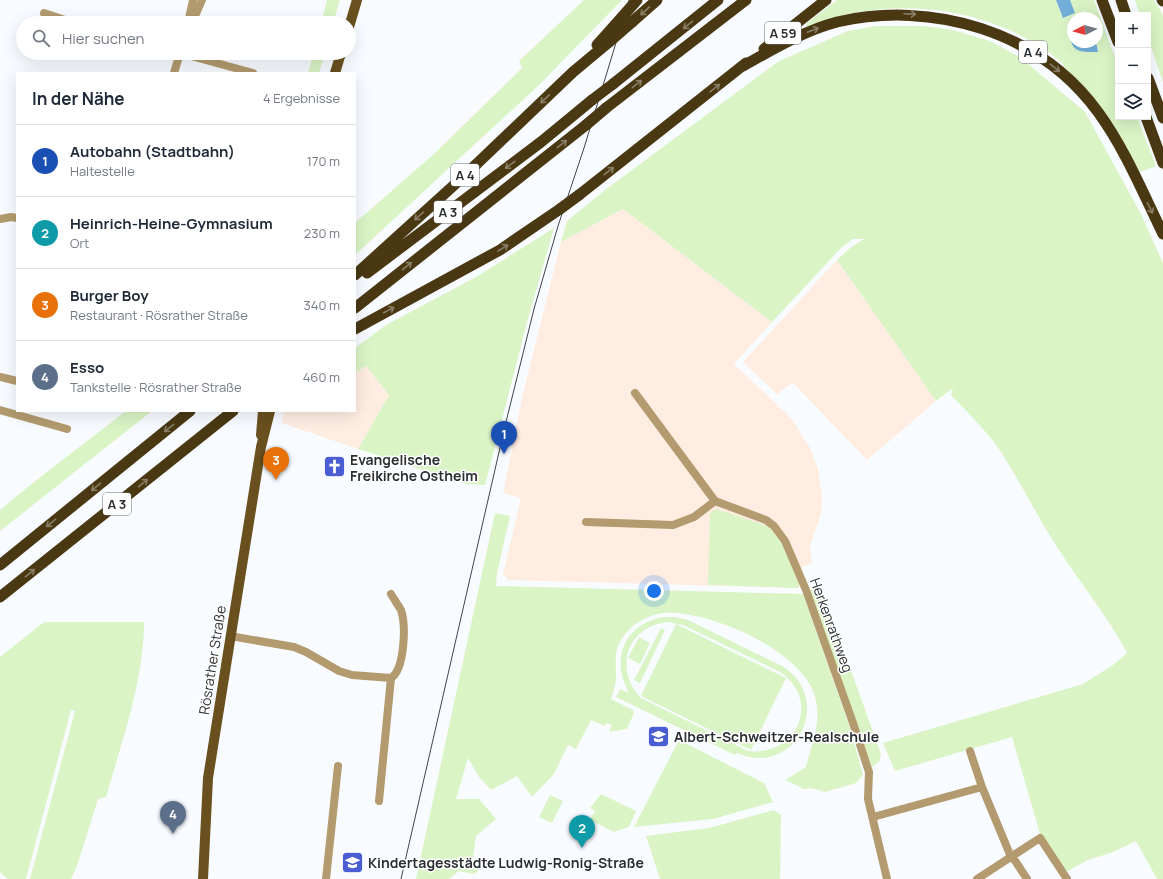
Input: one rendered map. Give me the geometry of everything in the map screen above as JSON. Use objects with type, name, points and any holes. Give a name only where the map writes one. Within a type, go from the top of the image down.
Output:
[{"type":"highway","points":[[573,72],[637,0]]},
{"type":"highway","name":"A 4","points":[[356,274],[573,72],[657,0]]},
{"type":"highway","name":"A 3","points":[[356,280],[541,142],[718,0]]},
{"type":"highway","name":"A 3","points":[[356,307],[606,108],[746,0]]},
{"type":"highway","name":"A 59","points":[[741,67],[826,0]]},
{"type":"highway","points":[[1102,0],[1115,34]]},
{"type":"highway","points":[[1121,0],[1125,12]]},
{"type":"highway","name":"A 4","points":[[356,328],[500,250],[579,195],[741,67],[814,30],[837,22],[871,15],[909,13],[933,15],[957,20],[986,28],[1025,46],[1045,60],[1082,92],[1111,131],[1163,234]]},
{"type":"highway","points":[[1150,84],[1163,118]]},
{"type":"highway","points":[[1147,120],[1163,163]]},
{"type":"highway","name":"A 3","points":[[0,565],[189,412]]},
{"type":"highway","name":"A 3","points":[[0,597],[232,412]]},
{"type":"main road","points":[[352,16],[357,0]]},
{"type":"main road","points":[[335,72],[339,60]]},
{"type":"main road","name":"Rösrather Straße","points":[[261,447],[263,412]]},
{"type":"main road","name":"Rösrather Straße","points":[[203,879],[204,816],[208,778],[261,447],[270,412]]},
{"type":"street","points":[[190,16],[193,0]]},
{"type":"street","points":[[195,16],[202,0]]},
{"type":"street","points":[[44,13],[53,16]]},
{"type":"street","points":[[174,72],[178,60]]},
{"type":"street","points":[[206,60],[249,72]]},
{"type":"street","points":[[0,219],[16,218]]},
{"type":"street","points":[[0,377],[16,381]]},
{"type":"street","points":[[586,522],[674,525],[694,517],[715,501],[635,393]]},
{"type":"street","points":[[0,410],[67,429]]},
{"type":"street","name":"Herkenrathweg","points":[[715,501],[766,520],[774,526],[785,541],[806,590],[869,772],[868,800],[887,879]]},
{"type":"street","points":[[379,801],[391,678],[398,671],[402,656],[403,628],[401,610],[391,594]]},
{"type":"street","points":[[230,636],[294,647],[340,671],[352,675],[391,678]]},
{"type":"street","points":[[970,751],[982,787],[1012,856],[1027,879]]},
{"type":"street","points":[[326,879],[338,766]]},
{"type":"street","points":[[873,817],[982,787]]},
{"type":"street","points":[[977,879],[1040,838],[1067,879]]},
{"type":"shaded area","points":[[623,209],[772,322],[734,364],[791,418],[809,446],[818,469],[822,496],[821,514],[810,546],[812,563],[802,567],[799,588],[508,580],[503,574],[521,498],[503,493],[522,398],[561,242]]},
{"type":"shaded area","points":[[837,260],[936,401],[867,460],[793,383],[777,394],[743,362]]},
{"type":"shaded area","points":[[366,366],[389,395],[358,449],[282,423],[284,412],[356,412],[356,372]]},
{"type":"green space","points":[[327,0],[340,0],[335,16],[323,16]]},
{"type":"green space","points":[[584,0],[622,0],[538,86],[356,254],[356,222],[435,153],[522,68],[519,61]]},
{"type":"green space","points":[[837,0],[1056,0],[1063,18],[1067,16],[1067,48],[1076,48],[1083,52],[1096,52],[1098,48],[1103,48],[1103,24],[1115,57],[1115,120],[1138,120],[1156,166],[1140,172],[1103,114],[1061,62],[1039,46],[1016,33],[991,23],[965,15],[938,10],[912,8],[858,12],[838,17],[807,28],[806,24]]},
{"type":"green space","points":[[1070,0],[1094,0],[1098,12],[1075,12]]},
{"type":"green space","points":[[1135,0],[1154,0],[1163,15],[1163,82],[1151,47],[1151,12],[1139,12]]},
{"type":"green space","points":[[875,26],[925,26],[953,30],[990,41],[1021,58],[1085,112],[1141,214],[1163,263],[1163,879],[1157,879],[1136,841],[1113,852],[1088,860],[1064,873],[1040,834],[1012,737],[895,771],[883,743],[1083,684],[1113,665],[1127,653],[1111,625],[1057,547],[996,444],[951,395],[953,388],[936,401],[837,260],[850,248],[864,239],[853,239],[842,247],[772,322],[623,209],[561,242],[567,221],[605,190],[779,61],[848,31]]},
{"type":"green space","points":[[312,60],[323,60],[319,72],[308,72]]},
{"type":"green space","points":[[554,228],[529,315],[485,485],[466,484],[358,449],[389,395],[366,366],[356,372],[356,347],[386,325],[476,277]]},
{"type":"green space","points":[[125,412],[151,412],[0,531],[0,510]]},
{"type":"green space","points":[[716,509],[768,526],[783,546],[800,584],[798,588],[708,585],[710,513]]},
{"type":"green space","points":[[495,513],[510,516],[497,573],[496,586],[803,594],[850,728],[863,775],[856,783],[825,792],[811,788],[804,789],[785,780],[806,767],[816,729],[816,701],[813,691],[803,675],[788,660],[769,646],[748,634],[702,617],[681,613],[658,614],[648,617],[634,626],[626,633],[617,649],[616,681],[611,699],[633,710],[634,713],[627,729],[609,732],[612,725],[607,723],[605,726],[591,720],[576,749],[568,745],[554,774],[532,797],[517,776],[491,790],[479,777],[468,758],[456,799],[479,799],[496,819],[476,836],[472,866],[479,868],[478,871],[474,874],[459,871],[449,879],[416,879]]},
{"type":"green space","points":[[817,584],[821,587],[881,754],[879,762],[872,767],[810,592],[812,586]]},
{"type":"green space","points":[[663,617],[675,617],[688,620],[784,667],[799,682],[806,699],[807,716],[801,732],[790,746],[776,755],[757,758],[737,753],[735,755],[616,697],[620,689],[629,693],[623,681],[621,668],[621,656],[624,645],[630,635],[639,627],[650,621]],"holes":[[[668,622],[683,625],[780,672],[793,684],[800,697],[801,711],[798,724],[791,736],[780,745],[765,750],[748,751],[641,698],[632,687],[626,662],[634,640],[643,631],[654,625]]]},
{"type":"green space","points":[[44,622],[144,622],[140,666],[131,710],[106,797],[98,799],[77,866],[71,879],[30,879],[75,711],[71,710],[26,879],[8,879],[0,872],[0,657]]},
{"type":"green space","points":[[676,624],[786,678],[751,750],[641,696]]},
{"type":"green space","points":[[661,628],[665,630],[640,683],[634,680]]},
{"type":"green space","points":[[639,637],[650,643],[640,664],[628,658]]},
{"type":"green space","points":[[679,740],[764,783],[773,802],[713,819],[634,827]]},
{"type":"green space","points":[[601,794],[636,811],[629,827],[614,832],[590,820],[595,811],[590,808]]},
{"type":"green space","points":[[550,795],[563,801],[552,823],[539,817]]},
{"type":"green space","points":[[774,810],[781,815],[780,879],[660,879],[646,836],[709,828]]},
{"type":"water","points":[[1056,0],[1070,0],[1075,12],[1067,12],[1067,16],[1063,18]]},
{"type":"water","points":[[1075,48],[1097,48],[1098,52],[1090,52]]},
{"type":"tram line","points":[[401,879],[505,426],[534,309],[558,226],[584,148],[629,0]]},
{"type":"place","name":"Autobahn (Stadtbahn)","points":[[504,454]]},
{"type":"place","name":"Evangelische Freikirche Ostheim","points":[[335,467]]},
{"type":"place","name":"Burger Boy","points":[[276,480]]},
{"type":"place","name":"Albert-Schweitzer-Realschule","points":[[659,736]]},
{"type":"place","name":"Esso","points":[[173,834]]},
{"type":"place","name":"Heinrich-Heine-Gymnasium","points":[[582,848]]},
{"type":"place","name":"Kindertagesstädte Ludwig-Ronig-Straße","points":[[353,862]]}]
